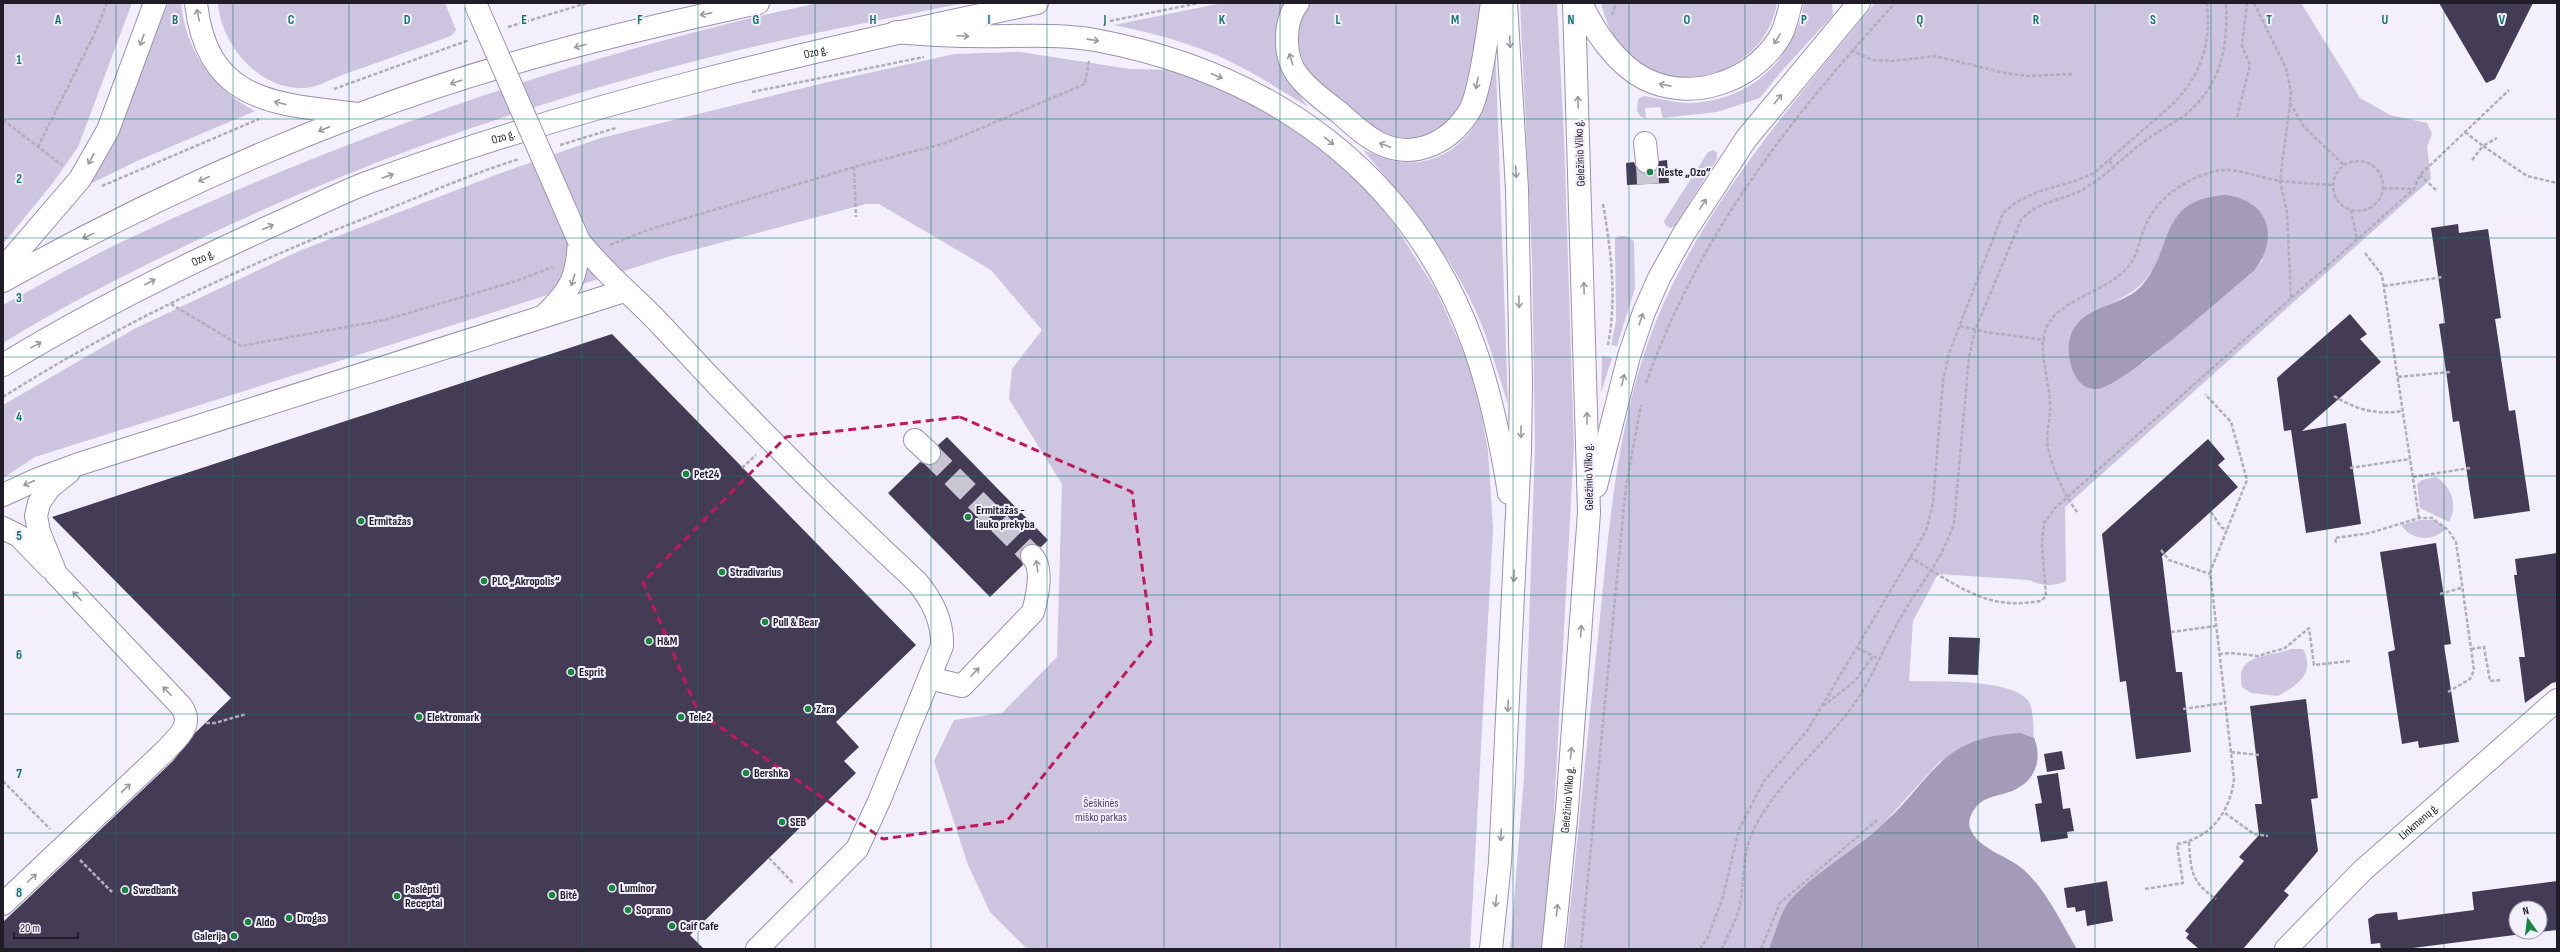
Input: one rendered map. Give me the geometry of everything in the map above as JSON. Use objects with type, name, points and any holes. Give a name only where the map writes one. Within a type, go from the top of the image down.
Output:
[{"type":"main road","points":[[3,269],[80,179],[108,130],[155,3]]},
{"type":"main road","points":[[196,3],[202,33],[210,54],[221,70],[237,86],[261,99],[291,106],[360,114]]},
{"type":"main road","points":[[475,3],[584,247],[624,291],[660,325],[731,400],[930,597],[943,629],[942,646],[857,849],[809,899],[757,949]]},
{"type":"main road","points":[[3,281],[58,251],[202,180],[360,114],[509,65],[682,20],[758,3]]},
{"type":"main road","name":"Ozo g.","points":[[3,365],[149,283],[366,183],[505,135],[666,88],[896,32],[1036,3]]},
{"type":"main road","points":[[1298,3],[1290,20],[1287,35],[1290,58],[1298,76],[1358,129],[1379,144],[1411,150],[1429,146],[1449,136],[1471,107],[1492,3]]},
{"type":"main road","points":[[1491,949],[1500,862],[1521,382],[1517,189],[1506,3]]},
{"type":"main road","name":"Geležinio Vilko g.","points":[[1553,949],[1567,801],[1589,513],[1574,3]]},
{"type":"main road","points":[[1581,3],[1605,42],[1632,71],[1646,80],[1664,85],[1689,88],[1714,86],[1740,77],[1761,60],[1778,40],[1791,3]]},
{"type":"main road","points":[[1589,513],[1629,356],[1644,312],[1659,278],[1696,215],[1746,139],[1859,3]]},
{"type":"main road","points":[[896,32],[970,36],[1037,35],[1093,40],[1178,61],[1216,75],[1272,102],[1326,138],[1390,198],[1422,242],[1454,299],[1473,345],[1500,442],[1515,537]]},
{"type":"main road","points":[[541,318],[569,290],[578,257],[584,247]]},
{"type":"main road","points":[[3,495],[38,479],[79,464],[624,291]]},
{"type":"main road","points":[[56,574],[39,532],[36,516],[39,503],[50,487],[79,464]]},
{"type":"main road","points":[[3,528],[19,536],[56,574],[181,706],[186,713],[188,722],[183,732],[164,752],[3,904]]},
{"type":"main road","points":[[929,678],[962,686],[1033,612],[1037,597],[1038,570],[1036,560],[1032,556]]},
{"type":"main road","name":"Linkmenų g.","points":[[2286,949],[2328,904],[2384,851],[2557,700]]},
{"type":"path","points":[[38,147],[95,33],[107,3]]},
{"type":"path","points":[[584,247],[648,230],[854,167],[946,143],[1085,84],[1096,24],[1199,3]]},
{"type":"path","points":[[1605,42],[1616,3]]},
{"type":"path","points":[[1646,384],[1653,363],[1687,284],[1717,230],[1754,173],[1812,97],[1895,3]]},
{"type":"path","points":[[1700,949],[1708,937],[1723,896],[1739,829],[1764,781],[1807,731],[1926,531],[1933,504],[1943,381],[1949,354],[2003,213],[2015,201],[2031,193],[2081,179],[2109,161],[2175,102],[2195,77],[2203,61],[2206,47],[2207,3]]},
{"type":"path","points":[[1722,949],[1732,929],[1741,900],[1744,861],[1752,834],[1771,802],[1851,708],[1880,659],[1912,598],[1932,571],[1947,545],[1954,523],[1969,357],[1975,330],[2014,234],[2028,211],[2080,191],[2100,180],[2141,144],[2184,115],[2208,90],[2214,79],[2226,42],[2226,3]]},
{"type":"path","points":[[2237,117],[2250,65],[2242,46],[2247,3]]},
{"type":"path","points":[[2254,3],[2286,68],[2291,92],[2280,181],[2287,212],[2291,298]]},
{"type":"path","points":[[1833,34],[1852,50],[1872,60],[1893,61],[1935,56],[2005,73],[2029,76],[2072,74]]},
{"type":"path","points":[[1910,558],[1932,571],[1996,601],[2012,603],[2041,601],[2046,596],[2042,544],[2044,523],[2067,497],[2414,189],[2420,174],[2509,90]]},
{"type":"path","points":[[2290,103],[2304,127],[2344,165]]},
{"type":"path","points":[[3,120],[80,179]]},
{"type":"path","points":[[2465,132],[2528,176],[2557,183]]},
{"type":"path","points":[[2472,160],[2483,146],[2497,138]]},
{"type":"path","points":[[2109,161],[2115,166]]},
{"type":"path","points":[[2351,162],[2367,162],[2379,172],[2383,188],[2378,202],[2365,211],[2351,210],[2337,200],[2333,185],[2334,178],[2344,165],[2351,162]]},
{"type":"path","points":[[854,167],[856,217]]},
{"type":"path","points":[[2078,512],[2067,497],[2048,446],[2050,405],[2043,360],[2046,329],[2055,315],[2122,274],[2129,266],[2153,210],[2175,189],[2208,173],[2228,170],[2280,181],[2333,185]]},
{"type":"path","points":[[2420,174],[2436,190]]},
{"type":"path","points":[[2383,188],[2414,189]]},
{"type":"path","points":[[1603,203],[1610,243],[1613,320],[1607,349],[1653,363]]},
{"type":"path","points":[[2351,210],[2357,239]]},
{"type":"path","points":[[2365,253],[2382,275],[2419,518]]},
{"type":"path","points":[[170,304],[241,346],[385,320],[516,281],[554,266]]},
{"type":"path","points":[[2384,286],[2442,277]]},
{"type":"path","points":[[1960,326],[1975,330],[2045,340]]},
{"type":"path","points":[[2398,377],[2450,372]]},
{"type":"path","points":[[2145,889],[2183,883],[2177,844],[2189,842],[2210,828],[2225,813],[2230,800],[2234,779],[2210,574],[2212,563],[2246,488],[2246,469],[2231,422],[2205,394]]},
{"type":"path","points":[[2334,396],[2369,412],[2383,414],[2403,411]]},
{"type":"path","points":[[1581,949],[1626,486],[1642,398]]},
{"type":"path","points":[[2350,468],[2410,459]]},
{"type":"path","points":[[2412,477],[2470,468]]},
{"type":"path","points":[[2211,512],[2222,527],[2227,530]]},
{"type":"path","points":[[2336,544],[2336,538],[2370,533],[2419,518],[2432,518],[2448,530],[2456,542],[2461,588],[2474,670],[2470,679],[2448,692]]},
{"type":"path","points":[[2161,550],[2169,560],[2210,574]]},
{"type":"path","points":[[2440,594],[2461,588]]},
{"type":"path","points":[[2171,632],[2216,626]]},
{"type":"path","points":[[2220,654],[2231,653],[2258,656],[2278,650],[2296,641],[2309,628],[2314,666],[2350,661]]},
{"type":"path","points":[[2471,649],[2484,647],[2490,681],[2501,680]]},
{"type":"path","points":[[1857,648],[1880,659]]},
{"type":"path","points":[[1821,708],[1855,681],[1873,656]]},
{"type":"path","points":[[2183,708],[2225,703]]},
{"type":"path","points":[[188,722],[215,723],[246,714]]},
{"type":"path","points":[[2231,752],[2259,755]]},
{"type":"path","points":[[3,781],[112,892]]},
{"type":"path","points":[[2225,813],[2254,834],[2268,836]]},
{"type":"path","points":[[1761,949],[1780,903],[1877,820]]},
{"type":"path","points":[[2189,842],[2190,866],[2194,880],[2202,889],[2216,899]]},
{"type":"path","points":[[769,858],[809,899]]},
{"type":"highlighted area","points":[[960,417],[1132,492],[1152,640],[1007,821],[883,839],[698,712],[643,582],[786,437]]},
{"type":"green space","points":[[3,3],[132,3],[78,147],[52,184],[3,244]]},
{"type":"green space","points":[[168,3],[181,3],[184,21],[189,37],[204,67],[214,80],[226,92],[255,111],[137,161],[90,184],[118,134]]},
{"type":"green space","points":[[218,3],[445,3],[456,30],[451,36],[315,86],[305,88],[288,87],[273,82],[258,73],[235,49],[221,19]]},
{"type":"green space","points":[[818,3],[964,3],[803,36],[707,58],[574,95],[443,138],[315,188],[189,244],[95,291],[3,343],[3,305],[115,245],[200,206],[285,170],[459,104],[548,74],[727,24]]},
{"type":"green space","points":[[1222,3],[1285,3],[1281,11],[1292,85],[1308,107],[1249,71],[1211,53],[1187,44],[1139,30],[1114,25]]},
{"type":"green space","points":[[1311,3],[1484,3],[1483,19],[1458,112],[1441,127],[1421,137],[1403,138],[1386,133],[1369,124],[1337,98],[1310,73],[1305,65],[1301,56],[1297,37],[1300,19],[1304,11]]},
{"type":"green space","points":[[1520,3],[1557,3],[1564,137],[1574,447],[1552,848],[1542,949],[1510,949],[1524,777],[1535,446],[1532,257]]},
{"type":"green space","points":[[1601,3],[1777,3],[1771,24],[1760,41],[1746,56],[1728,67],[1709,74],[1688,77],[1667,75],[1638,63],[1616,41],[1607,22]]},
{"type":"green space","points":[[1804,3],[1832,3],[1833,15],[1780,73],[1760,98],[1717,112],[1663,118],[1660,107],[1645,108],[1646,119],[1640,116],[1637,111],[1638,99],[1644,96],[1684,103],[1711,101],[1731,95],[1749,86],[1765,74],[1779,60],[1790,43],[1799,24]]},
{"type":"green space","points":[[1875,3],[2301,3],[2360,98],[2390,115],[2427,123],[2432,134],[2427,147],[2431,179],[2065,507],[2066,581],[2048,585],[2039,584],[2029,580],[1938,574],[1913,621],[1909,681],[1955,682],[1992,685],[2021,694],[2031,706],[2034,738],[2021,733],[1940,761],[1883,824],[1790,900],[1769,949],[1566,949],[1612,506],[1626,420],[1650,337],[1667,296],[1688,256],[1736,179],[1762,143]],"holes":[[[2263,259],[2254,271],[2142,364],[2069,340],[2075,328],[2084,319],[2132,291],[2143,283],[2151,271]]]},
{"type":"green space","points":[[1495,41],[1508,404],[1481,323],[1458,276],[1429,232],[1363,150],[1383,158],[1404,162],[1416,162],[1438,157],[1458,144],[1467,136],[1480,116],[1488,89]]},
{"type":"green space","name":"Šeškinės miško parkas","points":[[1020,52],[1130,69],[1179,70],[1248,99],[1321,148],[1362,184],[1394,224],[1437,292],[1467,360],[1481,412],[1488,451],[1493,529],[1470,949],[1027,949],[990,912],[968,865],[934,761],[954,720],[1002,713],[1057,657],[1062,484],[1009,399],[1012,369],[1042,330],[991,270],[879,204],[866,204],[671,256],[35,457],[3,478],[3,405],[134,329],[299,251],[498,174],[601,138],[828,82],[954,54]]},
{"type":"green space","points":[[1714,150],[1717,153],[1717,159],[1675,226],[1670,228],[1666,226],[1664,221],[1708,152]]},
{"type":"green space","points":[[1619,236],[1626,236],[1634,241],[1635,288],[1617,346],[1611,345],[1616,321],[1615,239]]},
{"type":"green space","points":[[1602,356],[1612,358],[1601,393]]},
{"type":"green space","points":[[2436,477],[2442,481],[2450,491],[2452,497],[2453,510],[2449,522],[2420,508],[2417,484],[2422,480]]},
{"type":"green space","points":[[2419,520],[2435,520],[2446,529],[2434,536],[2422,538],[2411,534],[2401,525]]},
{"type":"green space","points":[[2291,649],[2303,649],[2307,665],[2306,672],[2298,683],[2292,688],[2278,696],[2251,693],[2242,687],[2241,676],[2243,668],[2248,662],[2263,656]]},
{"type":"shaded area","points":[[2225,195],[2240,198],[2252,204],[2260,212],[2266,222],[2268,233],[2267,245],[2262,258],[2254,271],[2175,337],[2128,373],[2110,384],[2097,389],[2087,388],[2077,379],[2074,374],[2069,356],[2071,334],[2079,321],[2097,310],[2127,297],[2143,284],[2153,269],[2171,227],[2178,215],[2188,206],[2204,199]]},
{"type":"shaded area","points":[[2021,733],[2034,738],[2038,752],[2034,773],[2018,788],[1981,802],[1972,813],[1969,826],[1974,835],[1986,847],[2018,865],[2032,878],[2047,897],[2077,949],[1769,949],[1781,915],[1791,899],[1824,870],[1883,824],[1941,762],[1955,751],[1972,742],[1994,736]]},
{"type":"building","points":[[2439,3],[2533,3],[2495,79],[2486,83]]},
{"type":"building","points":[[1667,160],[1669,183],[1627,185],[1626,163],[1634,162],[1637,170],[1648,174],[1655,172],[1659,161]]},
{"type":"building","points":[[2458,224],[2459,233],[2488,229],[2501,318],[2495,319],[2509,411],[2515,410],[2530,511],[2474,519],[2459,421],[2453,422],[2439,324],[2445,323],[2431,228]]},
{"type":"building","points":[[2350,314],[2367,334],[2360,339],[2381,362],[2302,431],[2346,423],[2361,524],[2306,533],[2291,430],[2284,431],[2277,378]]},
{"type":"building","name":"PLC „Akropolis“","points":[[612,334],[916,645],[836,722],[859,747],[844,761],[856,773],[690,935],[704,949],[3,949],[3,922],[173,761],[195,733],[231,698],[52,517]]},
{"type":"building","name":"Ermitažas - lauko prekyba","points":[[947,437],[1048,540],[1041,547],[1031,544],[1025,546],[1020,557],[1023,565],[990,597],[888,493],[920,462],[927,465],[938,462],[941,455],[938,445]]},
{"type":"building","points":[[2208,439],[2225,459],[2218,465],[2238,487],[2162,556],[2176,672],[2182,672],[2191,752],[2136,759],[2126,681],[2120,682],[2102,534]]},
{"type":"building","points":[[2436,543],[2451,644],[2444,645],[2459,742],[2419,748],[2418,741],[2402,744],[2388,652],[2395,650],[2380,552]]},
{"type":"building","points":[[2557,553],[2557,682],[2552,683],[2525,703],[2519,657],[2525,657],[2514,575],[2517,575],[2515,559]]},
{"type":"building","points":[[1949,637],[1980,638],[1978,675],[1948,674]]},
{"type":"building","points":[[2306,699],[2318,798],[2311,799],[2318,851],[2284,891],[2289,895],[2243,949],[2199,949],[2186,938],[2189,934],[2185,931],[2244,861],[2239,857],[2259,835],[2255,804],[2262,804],[2250,706]]},
{"type":"building","points":[[2062,751],[2065,769],[2047,772],[2044,754]]},
{"type":"building","points":[[2058,773],[2063,809],[2070,808],[2074,831],[2067,832],[2068,838],[2041,842],[2035,804],[2042,803],[2037,776]]},
{"type":"building","points":[[2107,881],[2113,921],[2087,926],[2085,910],[2076,912],[2075,907],[2067,908],[2064,888]]},
{"type":"building","points":[[2557,881],[2557,930],[2548,931],[2548,900],[2508,900],[2508,936],[2405,949],[2381,949],[2380,943],[2371,944],[2368,919],[2376,914],[2397,912],[2398,920],[2474,910],[2472,892]]},
{"type":"tunnel","points":[[1647,162],[1648,184]]},
{"type":"tunnel","points":[[929,453],[1032,556]]},
{"type":"place","name":"Neste „Ozo“","points":[[1650,172]]},
{"type":"place","name":"Pet24","points":[[686,474]]},
{"type":"place","name":"Ermitažas - lauko prekyba","points":[[968,517]]},
{"type":"place","name":"Ermitažas","points":[[361,521]]},
{"type":"place","name":"Stradivarius","points":[[722,572]]},
{"type":"place","name":"PLC „Akropolis“","points":[[484,581]]},
{"type":"place","name":"Pull & Bear","points":[[765,622]]},
{"type":"place","name":"H&M","points":[[649,641]]},
{"type":"place","name":"Esprit","points":[[571,672]]},
{"type":"place","name":"Zara","points":[[808,709]]},
{"type":"place","name":"Elektromark","points":[[419,717]]},
{"type":"place","name":"Tele2","points":[[681,717]]},
{"type":"place","name":"Bershka","points":[[746,773]]},
{"type":"place","name":"SEB","points":[[782,822]]},
{"type":"place","name":"Luminor","points":[[612,888]]},
{"type":"place","name":"Swedbank","points":[[125,890]]},
{"type":"place","name":"Bitė","points":[[552,895]]},
{"type":"place","name":"Paslėpti Receptai","points":[[397,896]]},
{"type":"place","name":"Soprano","points":[[628,910]]},
{"type":"place","name":"Drogas","points":[[289,918]]},
{"type":"place","name":"Aldo","points":[[248,922]]},
{"type":"place","name":"Caif Cafe","points":[[672,926]]},
{"type":"place","name":"Galerija","points":[[234,936]]}]
